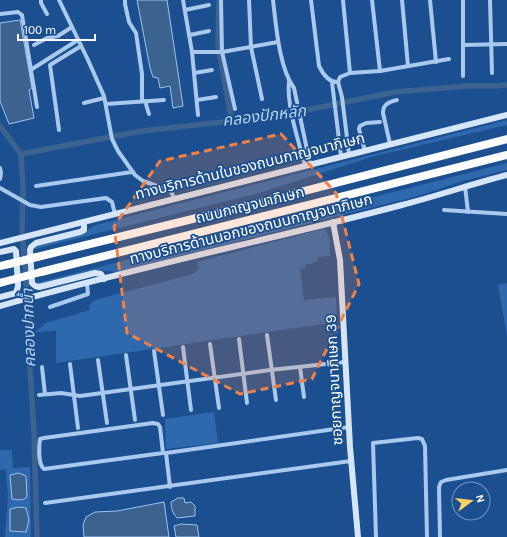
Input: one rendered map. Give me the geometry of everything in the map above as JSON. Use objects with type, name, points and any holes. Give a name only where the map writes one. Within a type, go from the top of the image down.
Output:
[{"type":"highway","name":"ถนนกาญจนาภิเษก","points":[[0,266],[250,205],[507,139]]},
{"type":"highway","name":"ถนนกาญจนาภิเษก","points":[[0,283],[507,154]]},
{"type":"main road","name":"ทางบริการด้านในของถนนกาญจนาภิเษก","points":[[0,244],[507,115]]},
{"type":"main road","name":"ทางบริการด้านนอกของถนนกาญจนาภิเษก","points":[[0,306],[86,283],[403,205],[507,175]]},
{"type":"main road","points":[[84,222],[84,230],[80,232],[31,246],[32,283],[34,286],[39,287],[95,273],[101,274],[104,279]]},
{"type":"main road","name":"ซอยกาญจนาภิเษก 39","points":[[333,222],[340,260],[349,427],[358,537]]},
{"type":"main road","points":[[0,252],[14,249],[16,251],[18,286],[16,293],[0,297]]},
{"type":"street","points":[[41,0],[47,14]]},
{"type":"street","points":[[59,0],[88,60],[104,98],[112,139],[132,172],[142,181],[171,192],[175,199]]},
{"type":"street","points":[[125,0],[129,22],[136,33],[144,101],[149,114]]},
{"type":"street","points":[[183,0],[190,35],[198,115]]},
{"type":"street","points":[[221,0],[222,52],[235,109]]},
{"type":"street","points":[[249,0],[252,47],[262,99]]},
{"type":"street","points":[[273,0],[278,42],[289,81],[294,88],[300,114],[308,165]]},
{"type":"street","points":[[311,0],[319,66],[332,82],[341,156]]},
{"type":"street","points":[[343,0],[350,73]]},
{"type":"street","points":[[372,0],[380,71]]},
{"type":"street","points":[[402,0],[408,66]]},
{"type":"street","points":[[430,0],[436,62]]},
{"type":"street","points":[[463,0],[463,76]]},
{"type":"street","points":[[490,0],[492,73]]},
{"type":"street","points":[[185,10],[209,5]]},
{"type":"street","points":[[0,14],[18,12],[22,15],[37,107]]},
{"type":"street","points":[[34,45],[47,38],[58,36],[72,27]]},
{"type":"street","points":[[190,35],[210,31]]},
{"type":"street","points":[[32,69],[78,40]]},
{"type":"street","points":[[192,52],[222,52],[278,42]]},
{"type":"street","points":[[463,45],[507,44]]},
{"type":"street","points":[[59,130],[50,65],[81,46]]},
{"type":"street","points":[[349,154],[342,97],[338,82],[340,77],[350,73],[380,71],[449,59]]},
{"type":"street","points":[[194,73],[212,70]]},
{"type":"street","points":[[289,81],[287,90],[292,114],[308,165]]},
{"type":"street","points":[[332,82],[338,82]]},
{"type":"street","points":[[197,100],[216,97]]},
{"type":"street","points":[[84,103],[104,98]]},
{"type":"street","points":[[106,104],[164,100]]},
{"type":"street","points":[[390,144],[383,108],[385,105],[397,100]]},
{"type":"street","points":[[365,151],[359,129],[360,126],[366,123],[380,122]]},
{"type":"street","points":[[0,168],[0,179]]},
{"type":"street","points":[[36,186],[132,172]]},
{"type":"street","points":[[465,186],[468,212]]},
{"type":"street","points":[[0,188],[30,205],[41,207],[106,198],[112,202],[115,214]]},
{"type":"street","points":[[444,210],[507,214]]},
{"type":"street","points":[[50,307],[88,294],[86,283]]},
{"type":"street","points":[[267,335],[276,400]]},
{"type":"street","points":[[239,339],[247,403]]},
{"type":"street","points":[[210,344],[219,408]]},
{"type":"street","points":[[183,347],[191,410]]},
{"type":"street","points":[[154,351],[163,415]]},
{"type":"street","points":[[126,356],[135,420]]},
{"type":"street","points":[[98,360],[107,423]]},
{"type":"street","points":[[39,395],[62,393],[80,396],[215,377],[346,362]]},
{"type":"street","points":[[70,364],[78,428]]},
{"type":"street","points":[[42,367],[45,394]]},
{"type":"street","points":[[300,367],[304,397]]},
{"type":"street","points":[[170,487],[165,453],[160,427],[158,424],[153,423],[40,439],[40,465],[44,469],[165,453],[349,427]]},
{"type":"street","points":[[376,537],[373,443],[418,438],[422,439],[425,446],[427,537]]},
{"type":"street","points":[[44,503],[352,461]]},
{"type":"street","points":[[440,537],[439,487],[441,482],[507,470]]},
{"type":"highlighted area","points":[[281,134],[336,193],[359,284],[312,379],[240,394],[127,333],[114,226],[160,161]]},
{"type":"shaded area","points":[[137,0],[167,0],[183,106],[173,108],[170,86],[160,88],[158,78],[153,77]]},
{"type":"shaded area","points":[[20,20],[32,88],[29,90],[34,118],[9,124],[0,101],[0,23]]},
{"type":"shaded area","points":[[507,120],[507,125],[375,156],[259,193],[35,249],[36,245],[80,234],[96,225]]},
{"type":"shaded area","points":[[507,163],[507,170],[463,181],[418,196],[118,272],[98,270],[41,285],[36,283]]},
{"type":"shaded area","points":[[323,229],[329,237],[330,256],[318,257],[318,261],[305,265],[306,268],[300,269],[304,300],[336,297],[337,322],[56,363],[56,331],[35,332],[46,323],[90,310],[89,305],[95,300],[193,274],[199,268],[197,262]]},
{"type":"shaded area","points":[[507,283],[507,336],[498,285]]},
{"type":"shaded area","points":[[214,412],[218,443],[166,449],[165,419]]},
{"type":"shaded area","points":[[0,450],[12,450],[13,468],[30,467],[31,537],[5,537],[8,497],[6,469],[0,470]]},
{"type":"shaded area","points":[[19,473],[26,476],[27,497],[22,500],[12,499],[10,475]]},
{"type":"shaded area","points":[[178,498],[184,498],[185,503],[191,502],[195,506],[195,516],[177,518],[174,515],[171,502]]},
{"type":"shaded area","points":[[164,502],[169,537],[84,537],[83,525],[86,517],[95,512],[117,511]]},
{"type":"shaded area","points":[[19,507],[26,508],[29,520],[26,532],[10,531],[10,509]]},
{"type":"shaded area","points":[[181,524],[197,525],[199,537],[176,537],[174,526]]},
{"type":"waterway","points":[[219,0],[218,46],[232,121]]},
{"type":"waterway","name":"คลองปักหลัก","points":[[21,154],[142,131],[232,121],[307,110],[395,92],[466,86],[507,85]]},
{"type":"waterway","name":"คลองปากน้ำ","points":[[0,126],[21,154],[23,189],[22,232],[30,329],[29,355],[34,432],[37,537]]}]
